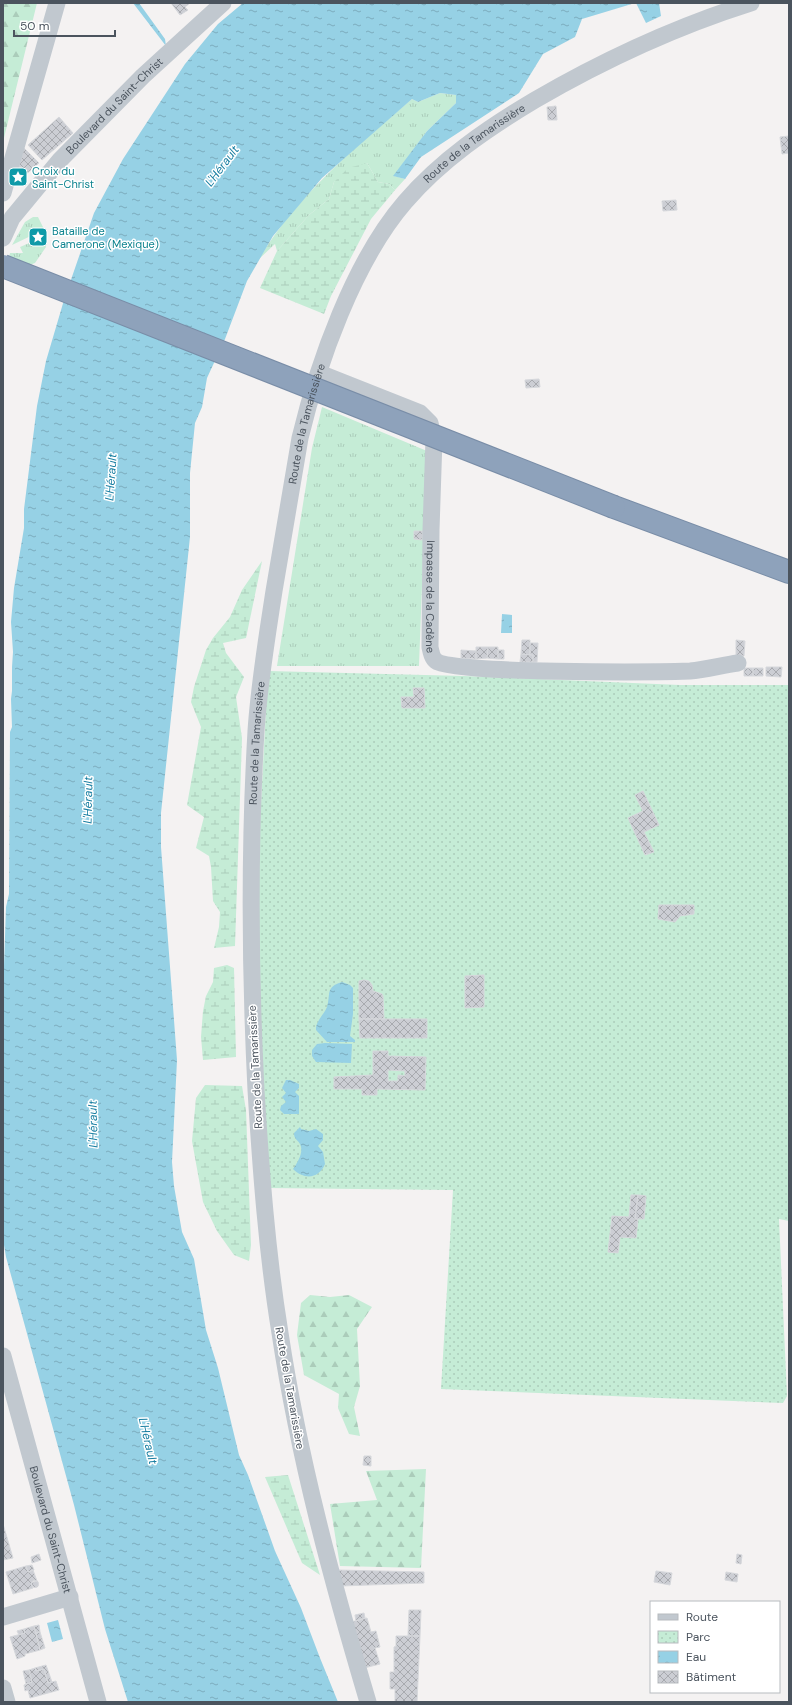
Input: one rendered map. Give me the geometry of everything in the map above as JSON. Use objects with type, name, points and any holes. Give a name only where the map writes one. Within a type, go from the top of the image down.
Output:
[{"type":"highway","points":[[3,266],[614,507],[789,572]]},
{"type":"street","points":[[3,193],[57,3]]},
{"type":"street","name":"Boulevard du Saint-Christ","points":[[3,238],[12,218],[60,160],[143,76],[223,3]]},
{"type":"street","name":"Route de la Tamarissière","points":[[368,1702],[335,1590],[315,1511],[300,1442],[280,1334],[264,1210],[250,965],[256,730],[267,637],[300,438],[308,405],[319,373],[350,293],[366,261],[386,228],[404,203],[430,175],[459,151],[507,117],[601,64],[644,43],[750,3]]},
{"type":"street","name":"Impasse de la Cadène","points":[[319,373],[420,413],[430,423],[434,438],[431,530],[430,647],[431,655],[435,661],[442,664],[482,669],[619,672],[692,671],[723,664],[738,663]]},
{"type":"street","name":"Boulevard du Saint-Christ","points":[[3,1356],[9,1401],[70,1597],[98,1702]]},
{"type":"street","points":[[3,1617],[70,1597]]},
{"type":"street","points":[[3,1688],[7,1702]]},
{"type":"green space","points":[[3,3],[37,3],[3,142]]},
{"type":"green space","points":[[440,93],[456,95],[456,103],[427,131],[394,176],[405,179],[395,190],[389,184],[378,182],[367,163],[334,182],[329,199],[309,215],[277,251],[275,244],[259,259],[274,236],[309,193],[349,154],[412,99],[418,102]]},
{"type":"green space","points":[[367,163],[378,182],[389,184],[395,190],[371,219],[331,296],[324,314],[260,288],[277,251],[309,215],[329,199],[334,182],[348,168]]},
{"type":"green space","points":[[33,217],[38,217],[44,229],[46,247],[35,263],[22,268],[8,262],[10,253],[23,253],[20,247],[34,241],[38,243],[43,240],[42,235],[37,233],[12,245],[25,222]]},
{"type":"green space","points":[[322,407],[427,451],[419,666],[277,666],[312,448]]},
{"type":"green space","points":[[262,561],[246,638],[223,643],[226,653],[244,677],[236,697],[242,738],[235,946],[214,948],[219,927],[220,912],[213,901],[209,856],[196,848],[204,817],[187,805],[201,727],[191,702],[194,687],[206,650],[213,638],[230,617],[242,590]]},
{"type":"green space","points":[[268,671],[464,676],[680,685],[789,685],[789,1221],[779,1219],[787,1396],[783,1403],[441,1389],[453,1190],[266,1188],[253,955]]},
{"type":"green space","points":[[227,965],[234,968],[236,1057],[203,1060],[201,1037],[206,996],[213,982],[214,968]]},
{"type":"green space","points":[[205,1085],[242,1086],[246,1110],[251,1245],[249,1261],[234,1255],[217,1231],[203,1202],[192,1141],[196,1098]]},
{"type":"green space","points":[[310,1295],[330,1297],[349,1295],[372,1307],[357,1329],[360,1386],[354,1407],[360,1436],[349,1434],[338,1408],[339,1394],[304,1375],[297,1335],[301,1303]]},
{"type":"green space","points":[[426,1469],[421,1568],[340,1566],[330,1504],[377,1500],[366,1471]]},
{"type":"green space","points":[[288,1475],[320,1575],[302,1563],[265,1477]]},
{"type":"water","points":[[133,3],[139,3],[165,39],[166,46]]},
{"type":"water","name":"L'Hérault","points":[[243,3],[635,3],[582,19],[575,37],[543,54],[519,93],[421,157],[405,179],[393,176],[427,131],[456,103],[456,95],[440,93],[418,102],[412,99],[322,178],[273,236],[247,281],[225,339],[207,378],[202,407],[195,423],[190,473],[190,537],[161,813],[161,847],[177,1060],[172,1162],[174,1186],[182,1232],[194,1259],[206,1330],[218,1368],[239,1455],[248,1475],[275,1551],[301,1608],[338,1702],[128,1702],[105,1629],[74,1505],[6,1257],[3,1239],[4,966],[6,907],[9,894],[10,732],[12,727],[11,699],[13,652],[11,622],[14,588],[24,528],[24,509],[37,406],[46,361],[64,300],[94,213],[123,159],[185,64],[218,24]]},
{"type":"water","points":[[636,3],[659,3],[661,16],[646,23]]},
{"type":"water","points":[[502,614],[512,615],[512,633],[501,633]]},
{"type":"water","points":[[342,982],[353,988],[353,1014],[350,1036],[355,1040],[355,1042],[327,1042],[316,1030],[316,1027],[327,1007],[331,989],[333,986]]},
{"type":"water","points":[[317,1044],[352,1044],[351,1063],[316,1062],[312,1056],[312,1050]]},
{"type":"water","points":[[286,1080],[299,1084],[299,1088],[295,1092],[299,1096],[299,1114],[284,1114],[280,1110],[281,1106],[286,1102],[282,1097],[286,1093],[282,1088]]},
{"type":"water","points":[[300,1127],[301,1129],[309,1131],[316,1129],[323,1134],[323,1140],[318,1146],[323,1152],[325,1164],[319,1173],[315,1175],[302,1175],[293,1169],[301,1154],[300,1144],[294,1135]]},
{"type":"water","points":[[58,1620],[63,1639],[52,1642],[47,1623]]},
{"type":"building","points":[[171,3],[190,3],[185,7],[188,10],[180,15]]},
{"type":"building","points":[[556,106],[557,120],[548,120],[547,107]]},
{"type":"building","points":[[59,117],[73,133],[42,160],[28,145]]},
{"type":"building","points":[[789,136],[789,153],[782,154],[780,137]]},
{"type":"building","points":[[24,148],[39,163],[23,177],[17,173]]},
{"type":"building","points":[[676,200],[677,210],[663,211],[662,201]]},
{"type":"building","points":[[539,379],[540,387],[526,388],[525,380]]},
{"type":"building","points":[[414,531],[423,531],[422,540],[414,539]]},
{"type":"building","points":[[522,640],[530,640],[530,655],[521,654]]},
{"type":"building","points":[[736,640],[745,641],[744,656],[736,656]]},
{"type":"building","points":[[530,643],[538,643],[537,662],[533,662],[533,655],[530,655]]},
{"type":"building","points":[[476,647],[488,647],[487,658],[476,659]]},
{"type":"building","points":[[488,647],[498,647],[498,659],[487,658]]},
{"type":"building","points":[[461,650],[476,651],[476,659],[461,658]]},
{"type":"building","points":[[498,650],[504,650],[504,659],[498,659]]},
{"type":"building","points":[[521,654],[533,655],[533,662],[520,662]]},
{"type":"building","points":[[766,667],[782,667],[781,677],[766,676]]},
{"type":"building","points":[[744,668],[753,668],[753,676],[744,676]]},
{"type":"building","points":[[753,668],[763,668],[763,676],[753,676]]},
{"type":"building","points":[[413,688],[424,688],[425,708],[402,708],[401,697],[414,697]]},
{"type":"building","points":[[643,791],[659,825],[644,832],[654,852],[645,855],[628,818],[643,811],[635,795]]},
{"type":"building","points":[[659,905],[694,905],[694,914],[680,916],[675,922],[658,919]]},
{"type":"building","points":[[484,975],[484,1007],[465,1008],[465,976]]},
{"type":"building","points":[[359,981],[369,981],[372,985],[373,991],[382,994],[384,1019],[359,1019]]},
{"type":"building","points":[[359,1019],[427,1019],[427,1038],[360,1038]]},
{"type":"building","points":[[373,1051],[388,1051],[388,1056],[426,1057],[425,1090],[377,1089],[377,1095],[362,1095],[362,1089],[334,1089],[334,1077],[373,1075]],"holes":[[[388,1070],[405,1071],[405,1076],[398,1075],[398,1081],[388,1081]]]},
{"type":"building","points":[[631,1195],[638,1195],[635,1219],[638,1219],[636,1238],[620,1237],[618,1253],[608,1252],[612,1216],[629,1217]]},
{"type":"building","points":[[638,1195],[646,1196],[644,1219],[635,1219]]},
{"type":"building","points":[[364,1456],[371,1456],[371,1466],[363,1465]]},
{"type":"building","points":[[3,1524],[13,1558],[3,1560]]},
{"type":"building","points":[[39,1554],[41,1560],[32,1563],[31,1557]]},
{"type":"building","points":[[737,1554],[742,1555],[741,1564],[736,1563]]},
{"type":"building","points":[[32,1565],[34,1570],[28,1572],[26,1566]]},
{"type":"building","points":[[26,1566],[28,1572],[33,1570],[37,1581],[31,1583],[33,1588],[13,1594],[6,1572]]},
{"type":"building","points":[[337,1570],[424,1572],[424,1583],[341,1586]]},
{"type":"building","points":[[656,1571],[672,1573],[670,1585],[654,1582]]},
{"type":"building","points":[[726,1572],[738,1574],[737,1582],[725,1580]]},
{"type":"building","points":[[35,1581],[38,1584],[35,1587],[32,1584]]},
{"type":"building","points":[[409,1610],[421,1610],[420,1636],[408,1636]]},
{"type":"building","points":[[364,1613],[365,1618],[356,1621],[355,1615]]},
{"type":"building","points":[[367,1618],[371,1632],[376,1631],[380,1647],[375,1648],[380,1664],[364,1668],[351,1622]]},
{"type":"building","points":[[39,1625],[40,1632],[36,1633],[34,1626]]},
{"type":"building","points":[[34,1626],[40,1650],[25,1654],[25,1656],[17,1659],[10,1637],[25,1633],[24,1629]]},
{"type":"building","points":[[24,1629],[25,1633],[19,1635],[17,1631]]},
{"type":"building","points":[[40,1632],[45,1648],[40,1650],[36,1633]]},
{"type":"building","points":[[396,1636],[420,1636],[417,1702],[395,1702],[395,1689],[390,1689],[390,1672],[394,1672],[394,1647],[396,1646]]},
{"type":"building","points":[[46,1665],[52,1682],[48,1683],[44,1669],[36,1671],[35,1668]]},
{"type":"building","points":[[35,1668],[36,1671],[44,1669],[48,1683],[56,1681],[59,1690],[30,1698],[28,1690],[25,1691],[24,1685],[32,1682],[29,1670]]},
{"type":"building","points":[[29,1670],[32,1682],[26,1684],[23,1671]]},
{"type":"place","name":"Croix du Saint-Christ","points":[[18,177]]},
{"type":"place","name":"Bataille de Camerone (Mexique)","points":[[38,237]]}]
